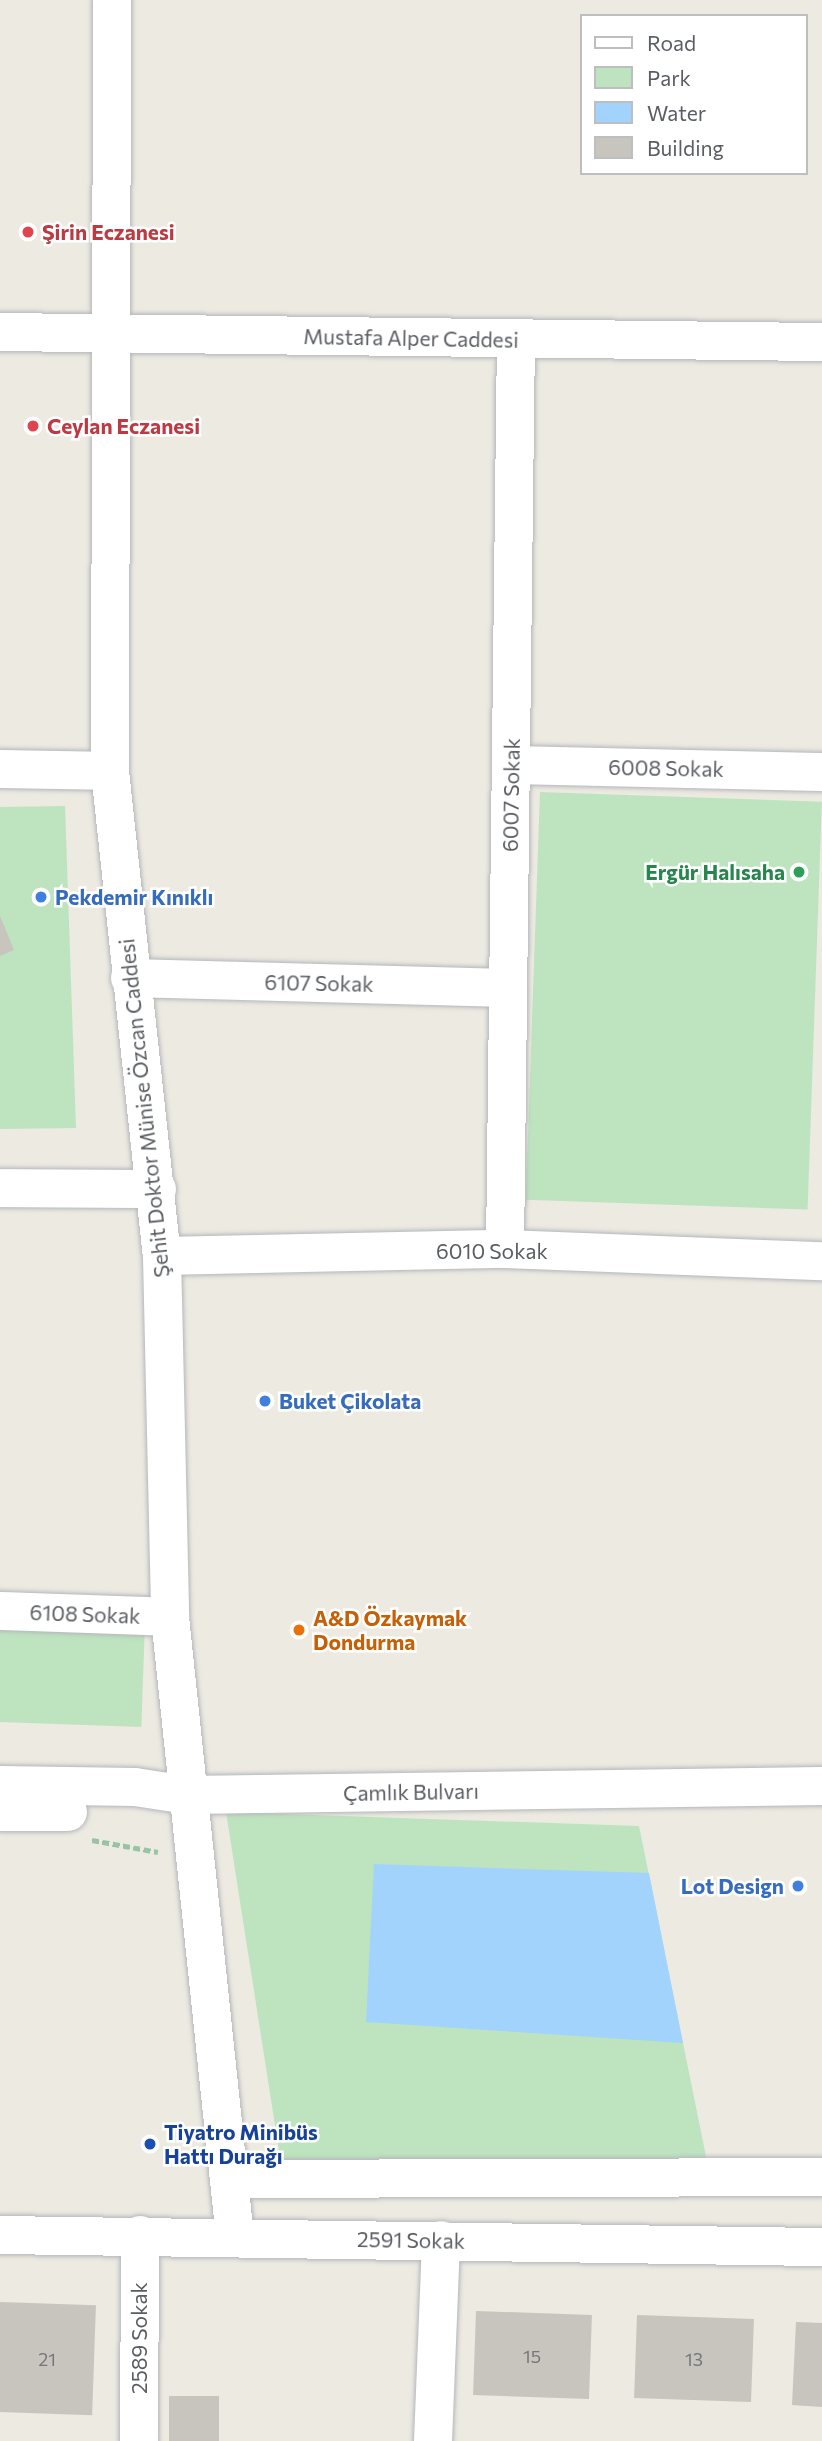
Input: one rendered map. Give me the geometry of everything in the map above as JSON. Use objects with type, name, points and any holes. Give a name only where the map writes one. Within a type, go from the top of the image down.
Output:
[{"type":"street","name":"Şehit Doktor Münise Özcan Caddesi","points":[[112,0],[108,331],[110,771],[130,978],[157,1189],[162,1256],[170,1616],[234,2237]]},
{"type":"street","name":"Mustafa Alper Caddesi","points":[[0,332],[108,331],[516,341],[822,342]]},
{"type":"street","name":"6007 Sokak","points":[[505,1249],[516,341]]},
{"type":"street","name":"6008 Sokak","points":[[511,765],[822,772]]},
{"type":"street","points":[[0,769],[110,771]]},
{"type":"street","name":"6107 Sokak","points":[[130,978],[508,988]]},
{"type":"street","points":[[0,1188],[157,1189]]},
{"type":"street","name":"6010 Sokak","points":[[162,1256],[505,1249],[822,1261]]},
{"type":"street","name":"6108 Sokak","points":[[0,1611],[170,1616]]},
{"type":"street","name":"Çamlık Bulvarı","points":[[0,1785],[135,1787],[187,1795],[822,1786]]},
{"type":"street","points":[[0,1812],[128,1811],[187,1795]]},
{"type":"street","points":[[229,2179],[822,2177]]},
{"type":"street","name":"2591 Sokak","points":[[0,2235],[822,2247]]},
{"type":"street","name":"2589 Sokak","points":[[139,2235],[139,2441]]},
{"type":"street","points":[[433,2441],[441,2240]]},
{"type":"path","points":[[78,1840],[104,1840],[131,1852],[193,1853]]},
{"type":"green space","points":[[540,792],[822,802],[808,1210],[526,1200]]},
{"type":"green space","points":[[65,806],[76,1128],[0,1129],[0,807]]},
{"type":"green space","points":[[0,1619],[145,1624],[141,1727],[0,1722]]},
{"type":"green space","points":[[226,1812],[639,1826],[712,2186],[282,2170]]},
{"type":"water","points":[[374,1864],[649,1873],[683,2043],[366,2022]]},
{"type":"building","points":[[0,916],[14,950],[0,956]]},
{"type":"building","points":[[0,2302],[96,2305],[92,2415],[0,2412]]},
{"type":"building","points":[[476,2311],[592,2315],[589,2399],[473,2395]]},
{"type":"building","points":[[637,2315],[754,2319],[751,2402],[634,2398]]},
{"type":"building","points":[[796,2322],[822,2323],[822,2407],[792,2405]]},
{"type":"building","points":[[169,2396],[219,2396],[219,2441],[169,2441]]},
{"type":"place","name":"Şirin Eczanesi","points":[[28,232]]},
{"type":"place","name":"Ceylan Eczanesi","points":[[33,426]]},
{"type":"place","name":"Ergür Halısaha","points":[[799,872]]},
{"type":"place","name":"Pekdemir Kınıklı","points":[[41,897]]},
{"type":"place","name":"Buket Çikolata","points":[[265,1401]]},
{"type":"place","name":"A&D Özkaymak Dondurma","points":[[299,1630]]},
{"type":"place","name":"Lot Design","points":[[798,1886]]},
{"type":"place","name":"Tiyatro Minibüs Hattı Durağı","points":[[150,2144]]}]
